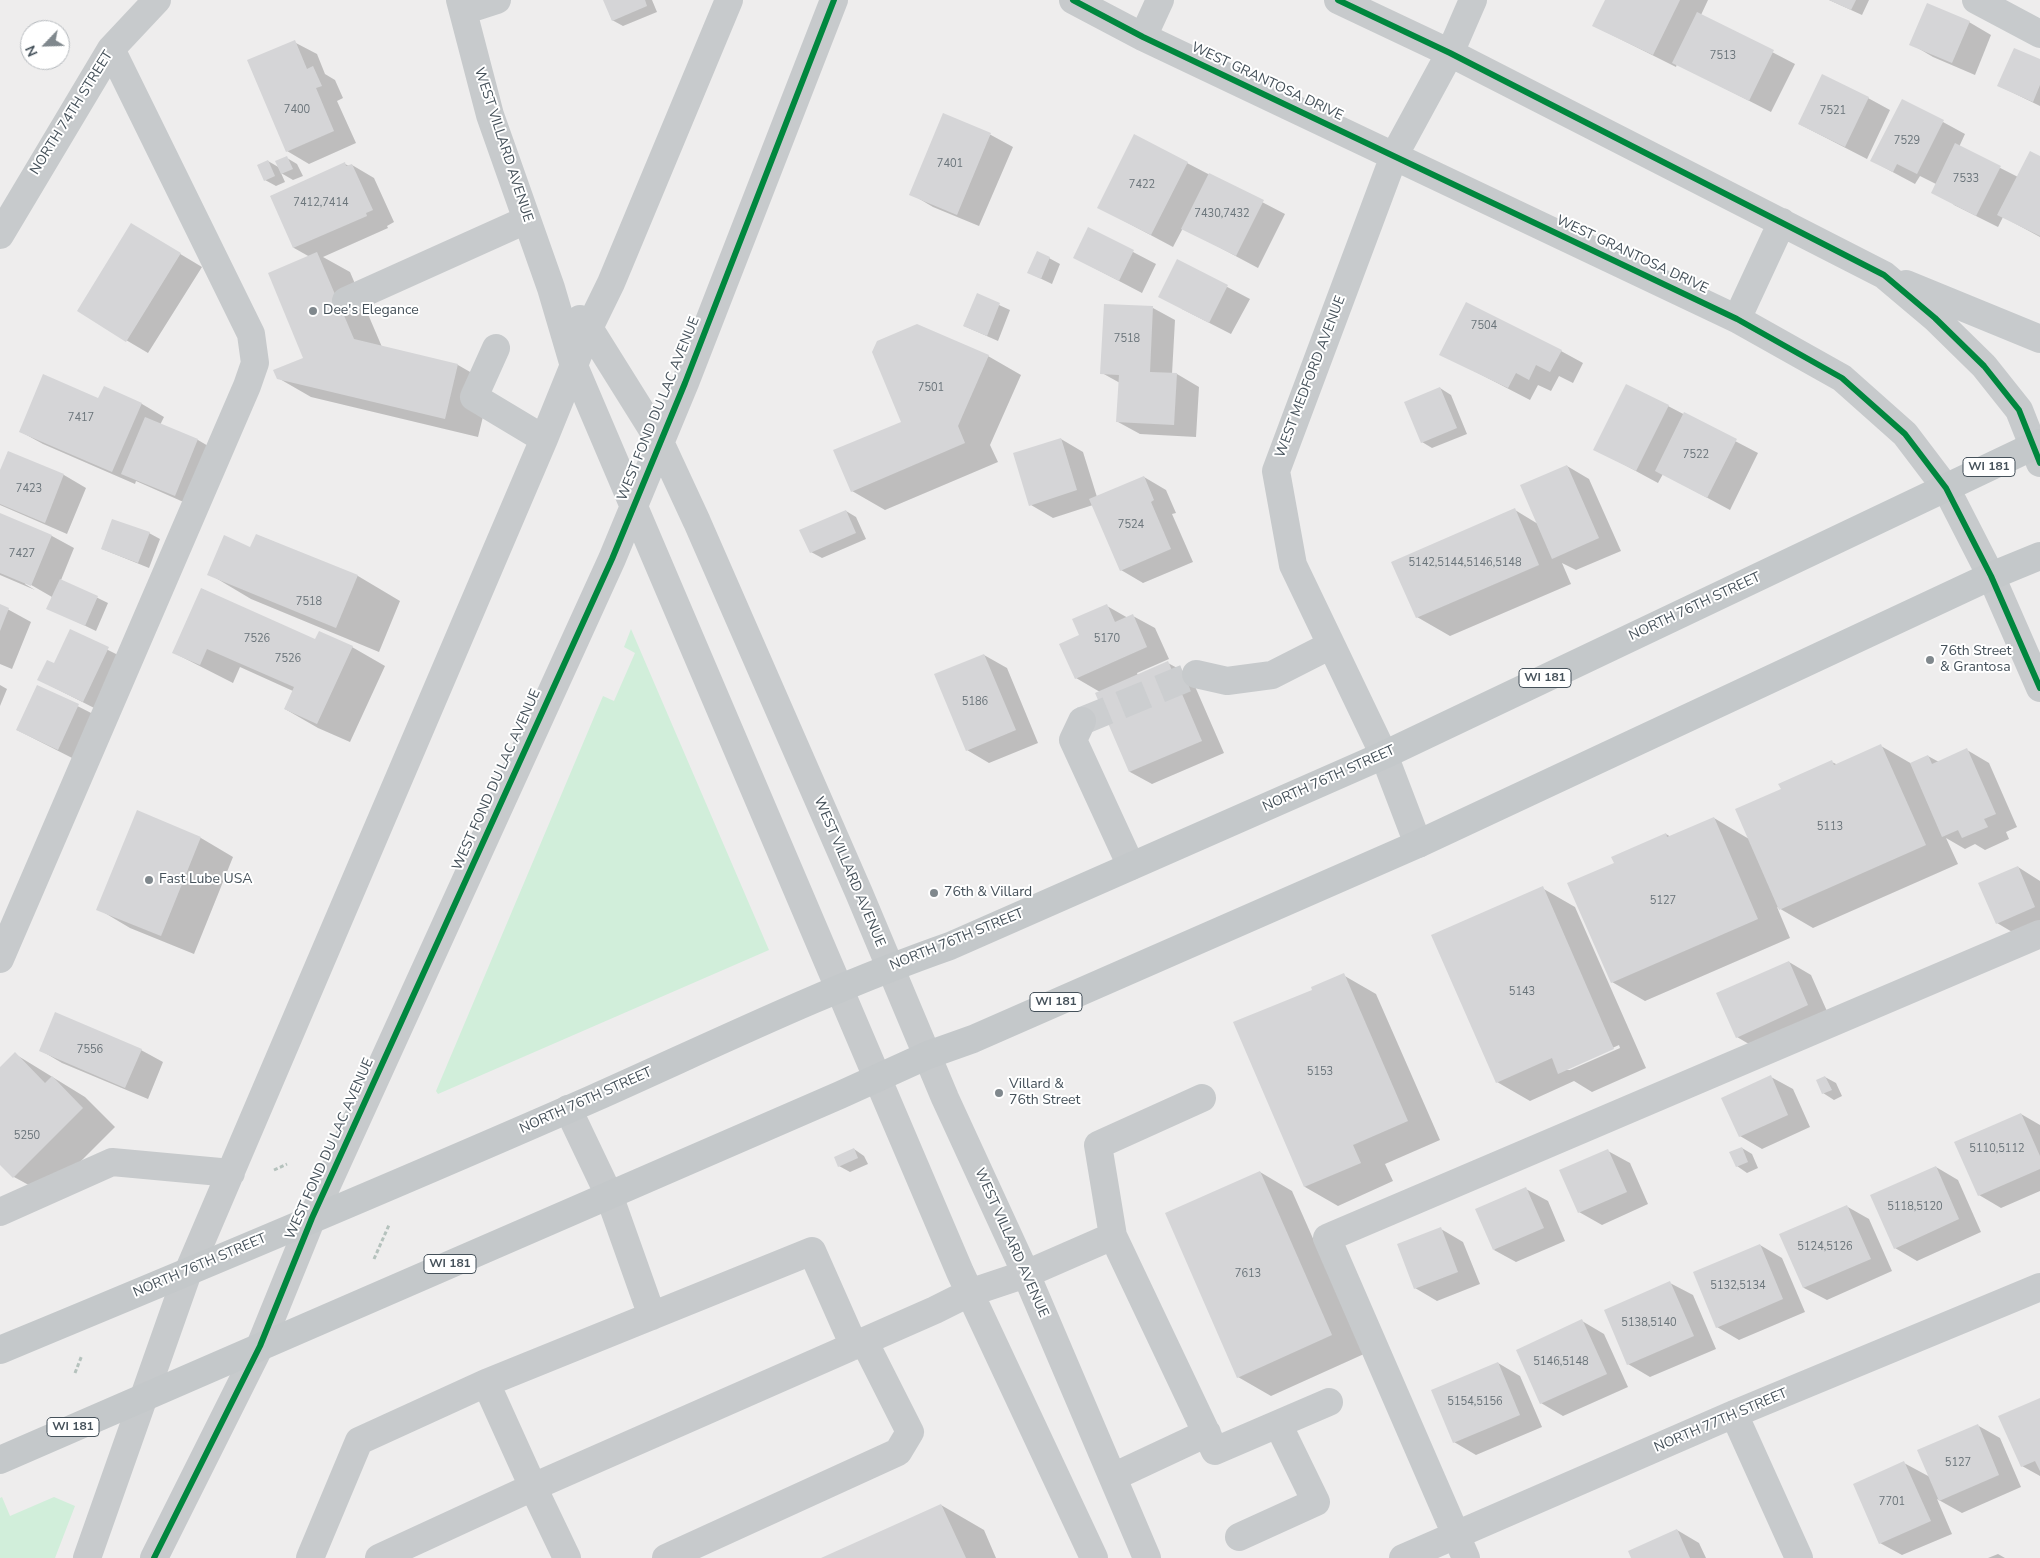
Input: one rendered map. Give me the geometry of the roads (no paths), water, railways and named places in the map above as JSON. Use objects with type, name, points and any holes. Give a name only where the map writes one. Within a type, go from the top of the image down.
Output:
[{"type":"main road","name":"NORTH 76TH STREET","points":[[0,1350],[188,1272],[568,1109],[839,988],[890,967],[950,946],[1384,755],[1946,488],[2037,451]]},
{"type":"main road","name":"WI 181","points":[[0,1460],[146,1394],[928,1056],[973,1039],[1418,844],[1991,576],[2040,556]]},
{"type":"street","name":"NORTH 74TH STREET","points":[[0,235],[111,49],[157,0]]},
{"type":"street","points":[[462,6],[497,0]]},
{"type":"street","points":[[87,1558],[188,1272],[544,439],[589,328],[611,283],[729,0]]},
{"type":"street","name":"WEST FOND DU LAC AVENUE","points":[[154,1558],[260,1346],[312,1218],[612,558],[659,440],[685,383],[834,0]]},
{"type":"street","name":"WEST GRANTOSA DRIVE","points":[[1073,0],[1143,37],[1737,319],[1842,378],[1905,434],[1946,488],[1991,576],[2040,688]]},
{"type":"street","points":[[1143,37],[1160,0]]},
{"type":"street","points":[[1338,0],[1450,53],[1884,275],[2040,339]]},
{"type":"street","name":"WEST MEDFORD AVENUE","points":[[1418,844],[1384,755],[1293,565],[1276,471],[1394,156],[1450,53],[1473,0]]},
{"type":"street","points":[[1976,0],[2040,34]]},
{"type":"street","name":"WEST VILLARD AVENUE","points":[[462,6],[490,114],[526,220],[552,288],[574,366],[969,1294],[1094,1558]]},
{"type":"street","points":[[0,959],[243,395],[255,363],[251,334],[111,49]]},
{"type":"street","points":[[346,302],[526,220]]},
{"type":"street","points":[[1737,319],[1782,222]]},
{"type":"street","points":[[1884,275],[1936,318],[1984,366],[2019,410],[2037,451]]},
{"type":"street","name":"WEST VILLARD AVENUE","points":[[552,288],[589,328],[659,440],[698,522],[890,967],[944,1098],[1026,1274],[1147,1558]]},
{"type":"street","points":[[496,348],[474,397],[544,439]]},
{"type":"street","points":[[1196,674],[1226,681],[1272,675],[1331,645]]},
{"type":"street","points":[[1082,721],[1073,740],[1131,866]]},
{"type":"street","points":[[1460,1547],[1327,1238],[2040,934]]},
{"type":"street","points":[[1202,1098],[1098,1145],[1113,1236],[1215,1451],[1329,1402]]},
{"type":"street","points":[[568,1109],[609,1195],[652,1316]]},
{"type":"street","points":[[0,1212],[112,1162],[230,1173]]},
{"type":"street","points":[[379,1558],[533,1487],[969,1294],[1026,1274],[1113,1236]]},
{"type":"street","points":[[310,1558],[359,1441],[486,1383],[812,1251],[859,1344],[910,1432],[898,1452],[666,1558]]},
{"type":"street","name":"NORTH 77TH STREET","points":[[1403,1558],[1460,1547],[1734,1414],[2040,1287]]},
{"type":"street","points":[[486,1383],[567,1558]]},
{"type":"street","points":[[1734,1414],[1799,1558]]},
{"type":"street","points":[[1239,1537],[1316,1502],[1278,1424]]},
{"type":"street","points":[[1113,1477],[1207,1434]]},
{"type":"tunnel","points":[[1082,721],[1196,674]]},
{"type":"place","name":"Dee's Elegance","points":[[313,311]]},
{"type":"place","name":"76th Street & Grantosa","points":[[1930,660]]},
{"type":"place","name":"Fast Lube USA","points":[[149,880]]},
{"type":"place","name":"76th & Villard","points":[[934,893]]},
{"type":"place","name":"Villard & 76th Street","points":[[999,1093]]}]
